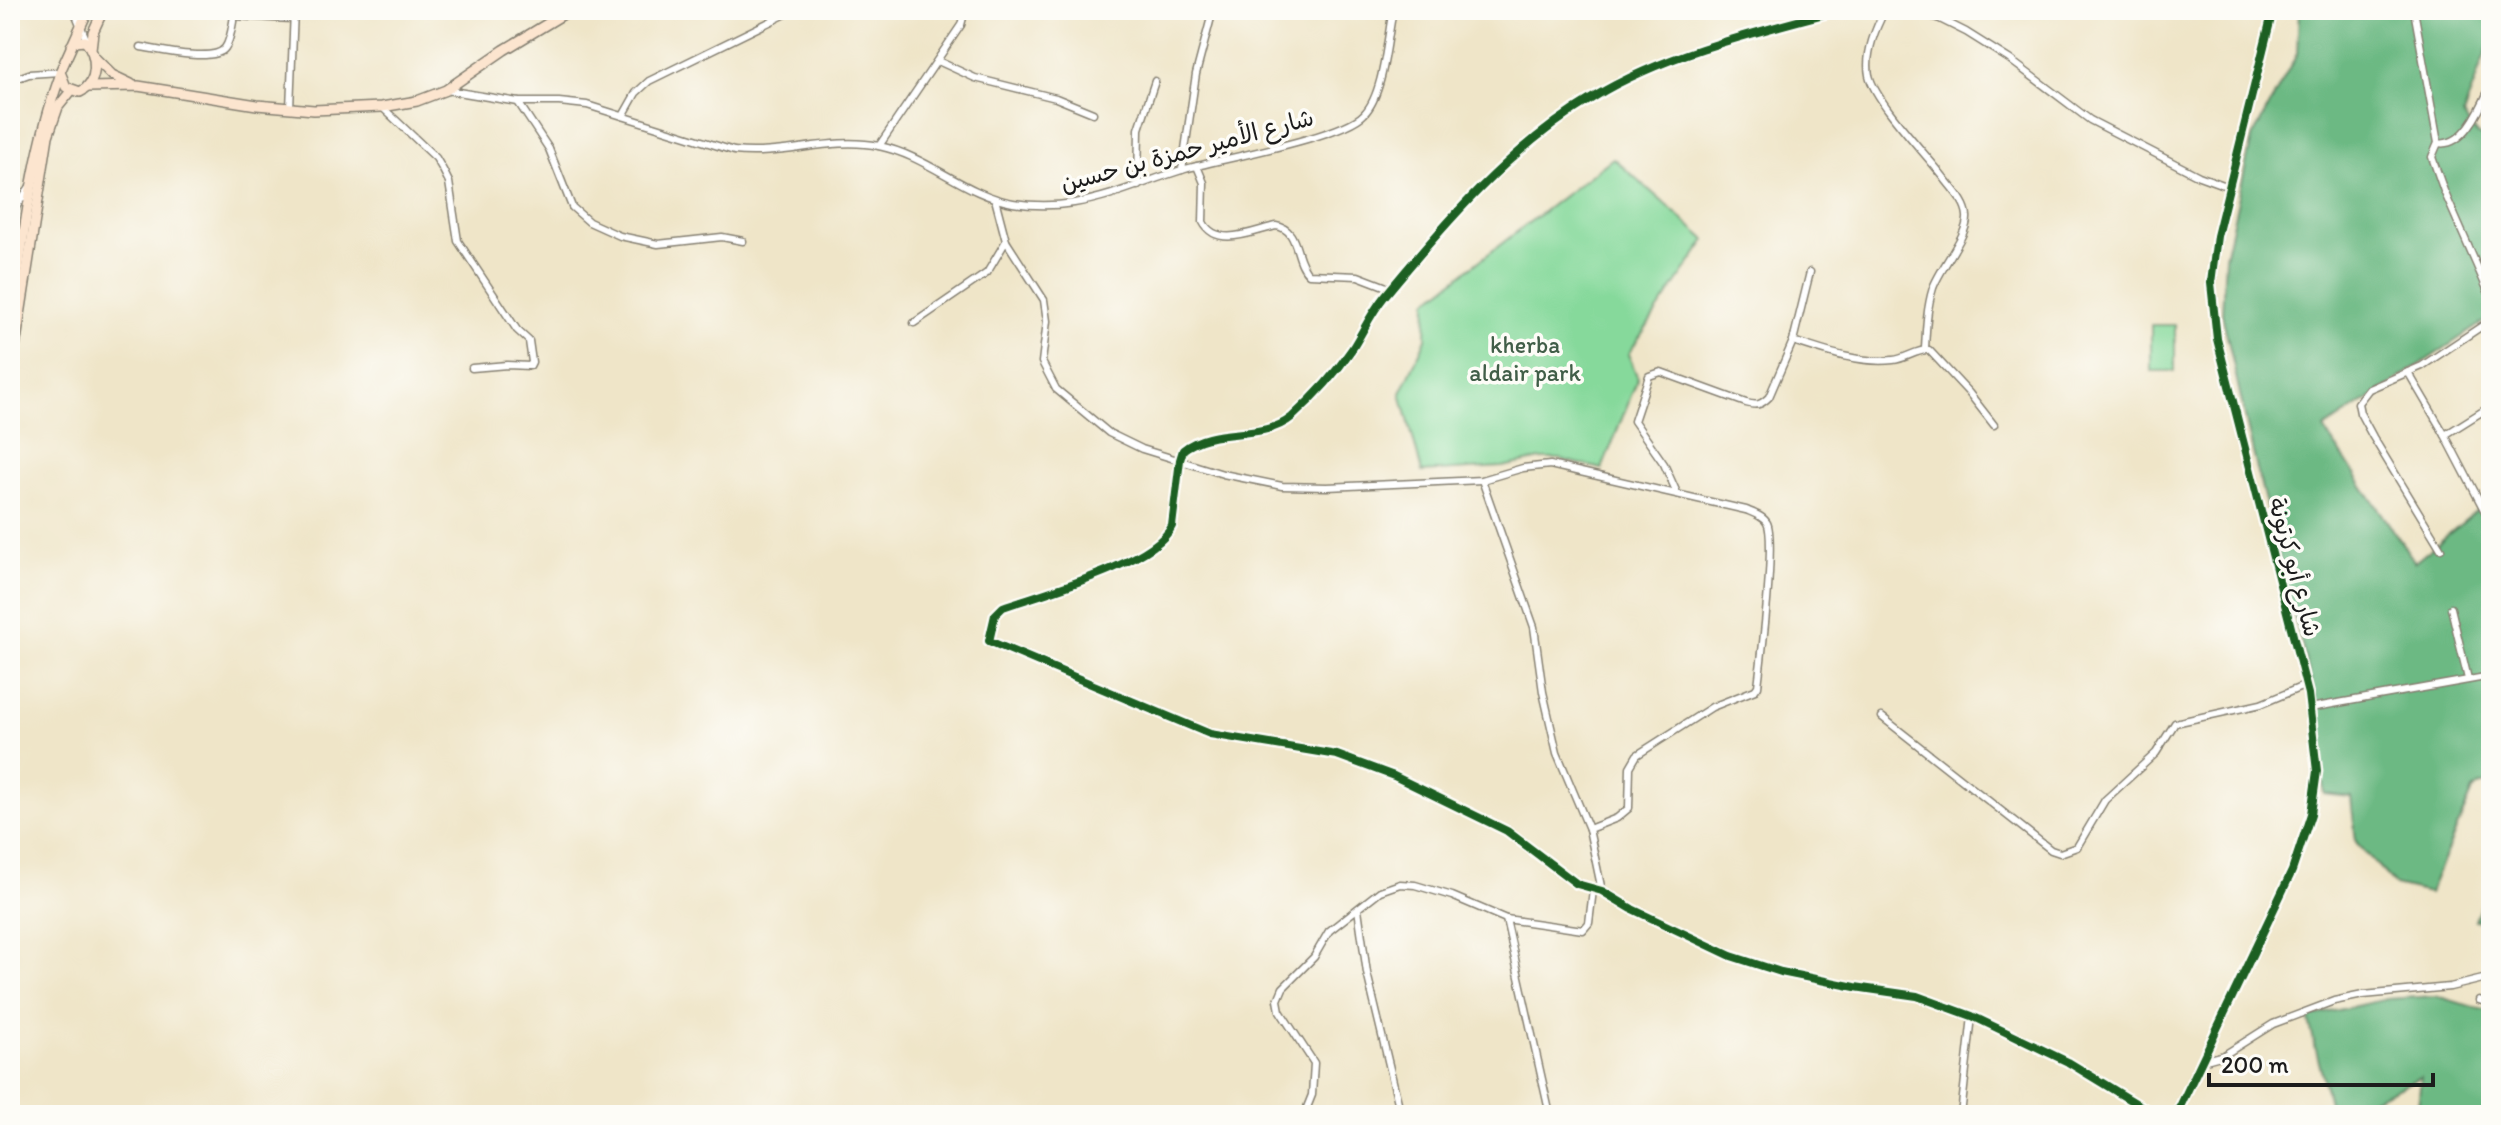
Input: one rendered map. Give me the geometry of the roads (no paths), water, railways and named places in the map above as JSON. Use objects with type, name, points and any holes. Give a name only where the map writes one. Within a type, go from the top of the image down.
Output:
[{"type":"main road","points":[[10,327],[23,237],[47,116],[60,74],[88,10]]},
{"type":"main road","points":[[89,87],[94,71],[91,50],[93,32],[103,10]]},
{"type":"main road","points":[[71,91],[80,92],[89,87],[138,86],[290,108],[382,107],[417,101],[446,90],[570,10]]},
{"type":"main road","points":[[71,46],[79,40],[112,75],[138,86]]},
{"type":"main road","points":[[60,74],[71,91]]},
{"type":"main road","points":[[10,379],[48,136],[58,107],[71,91]]},
{"type":"street","points":[[74,10],[91,50]]},
{"type":"street","points":[[290,108],[294,10]]},
{"type":"street","points":[[623,116],[636,93],[649,81],[794,10]]},
{"type":"street","points":[[879,146],[961,25],[965,10]]},
{"type":"street","points":[[1182,170],[1196,74],[1213,10]]},
{"type":"street","name":"شارع الأمير حمزة بن حسين","points":[[446,90],[518,102],[587,105],[734,151],[755,154],[814,145],[879,146],[925,162],[995,199],[1031,204],[1072,203],[1138,186],[1182,170],[1294,142],[1360,119],[1375,98],[1393,10]]},
{"type":"street","points":[[1839,10],[1739,38],[1641,73],[1596,95],[1558,119],[1511,158],[1470,199],[1378,305],[1349,353],[1294,415],[1274,427],[1196,442],[1183,450],[1174,516],[1168,536],[1150,550],[1120,565],[1003,607],[995,615],[989,641],[1210,734],[1337,755],[1394,776],[1485,818],[1531,848],[1577,884],[1602,891],[1632,909],[1747,962],[1855,987],[1917,996],[1972,1016],[2068,1062],[2155,1115]]},
{"type":"street","points":[[1885,10],[1871,47],[1869,77],[1882,101],[1957,194],[1968,218],[1966,228],[1933,288],[1925,349]]},
{"type":"street","points":[[1912,10],[1966,32],[2009,59],[2090,120],[2199,176],[2229,187]]},
{"type":"street","name":"شارع أبو كرتونة","points":[[2176,1115],[2292,871],[2305,837],[2317,771],[2306,685],[2213,319],[2212,269],[2273,10]]},
{"type":"street","points":[[2414,10],[2438,143],[2432,157],[2491,298]]},
{"type":"street","points":[[141,47],[195,55],[217,54],[228,45],[234,13],[292,19]]},
{"type":"street","points":[[938,61],[975,78],[1056,98],[1093,113]]},
{"type":"street","points":[[10,81],[29,74],[60,74]]},
{"type":"street","points":[[1138,186],[1139,129],[1155,81]]},
{"type":"street","points":[[2438,143],[2447,143],[2471,125],[2491,85]]},
{"type":"street","points":[[518,102],[549,149],[572,207],[589,222],[620,236],[658,244],[722,237],[743,241]]},
{"type":"street","points":[[382,107],[436,158],[449,182],[458,241],[517,330],[529,341],[530,366],[472,368]]},
{"type":"street","points":[[1197,166],[1204,183],[1203,222],[1214,235],[1227,237],[1284,227],[1291,234],[1301,265],[1309,274],[1358,276],[1392,289]]},
{"type":"street","points":[[10,216],[33,182]]},
{"type":"street","points":[[995,199],[1006,241],[1044,300],[1047,321],[1042,362],[1056,389],[1109,433],[1142,449],[1223,474],[1282,486],[1482,480],[1523,468],[1550,465],[1746,510],[1767,523],[1770,533],[1769,563],[1758,686],[1712,707],[1637,755],[1630,767],[1629,808],[1617,818],[1589,829]]},
{"type":"street","points":[[10,233],[23,237]]},
{"type":"street","points":[[914,323],[987,273],[1006,241]]},
{"type":"street","points":[[1677,493],[1664,464],[1634,421],[1649,376],[1661,372],[1756,406],[1769,397],[1793,341],[1810,272]]},
{"type":"street","points":[[2441,549],[2373,437],[2358,406],[2361,396],[2369,389],[2434,359],[2491,320]]},
{"type":"street","points":[[1793,341],[1834,354],[1885,361],[1904,358],[1925,349]]},
{"type":"street","points":[[1925,349],[1939,359],[1994,425]]},
{"type":"street","points":[[2408,372],[2491,523]]},
{"type":"street","points":[[2445,435],[2491,406]]},
{"type":"street","points":[[1482,480],[1534,627],[1543,692],[1557,753],[1589,829],[1602,891]]},
{"type":"street","points":[[2451,608],[2468,679]]},
{"type":"street","points":[[2310,708],[2491,676]]},
{"type":"street","points":[[1882,717],[2026,831],[2060,853],[2077,847],[2105,800],[2156,753],[2175,723],[2261,704],[2306,685]]},
{"type":"street","points":[[1304,1115],[1312,1095],[1314,1066],[1302,1042],[1280,1011],[1278,1000],[1283,988],[1314,957],[1329,931],[1387,887],[1415,885],[1452,896],[1506,919],[1560,926],[1578,932],[1589,923],[1593,890]]},
{"type":"street","points":[[1358,909],[1367,973],[1401,1115]]},
{"type":"street","points":[[1506,919],[1550,1115]]},
{"type":"street","points":[[2202,1061],[2227,1053],[2273,1024],[2334,1001],[2363,995],[2450,987],[2491,977]]},
{"type":"street","points":[[2479,1000],[2491,1004]]},
{"type":"street","points":[[1961,1115],[1972,1016]]},
{"type":"park label","name":"kherba aldair park","points":[[1525,358]]}]
